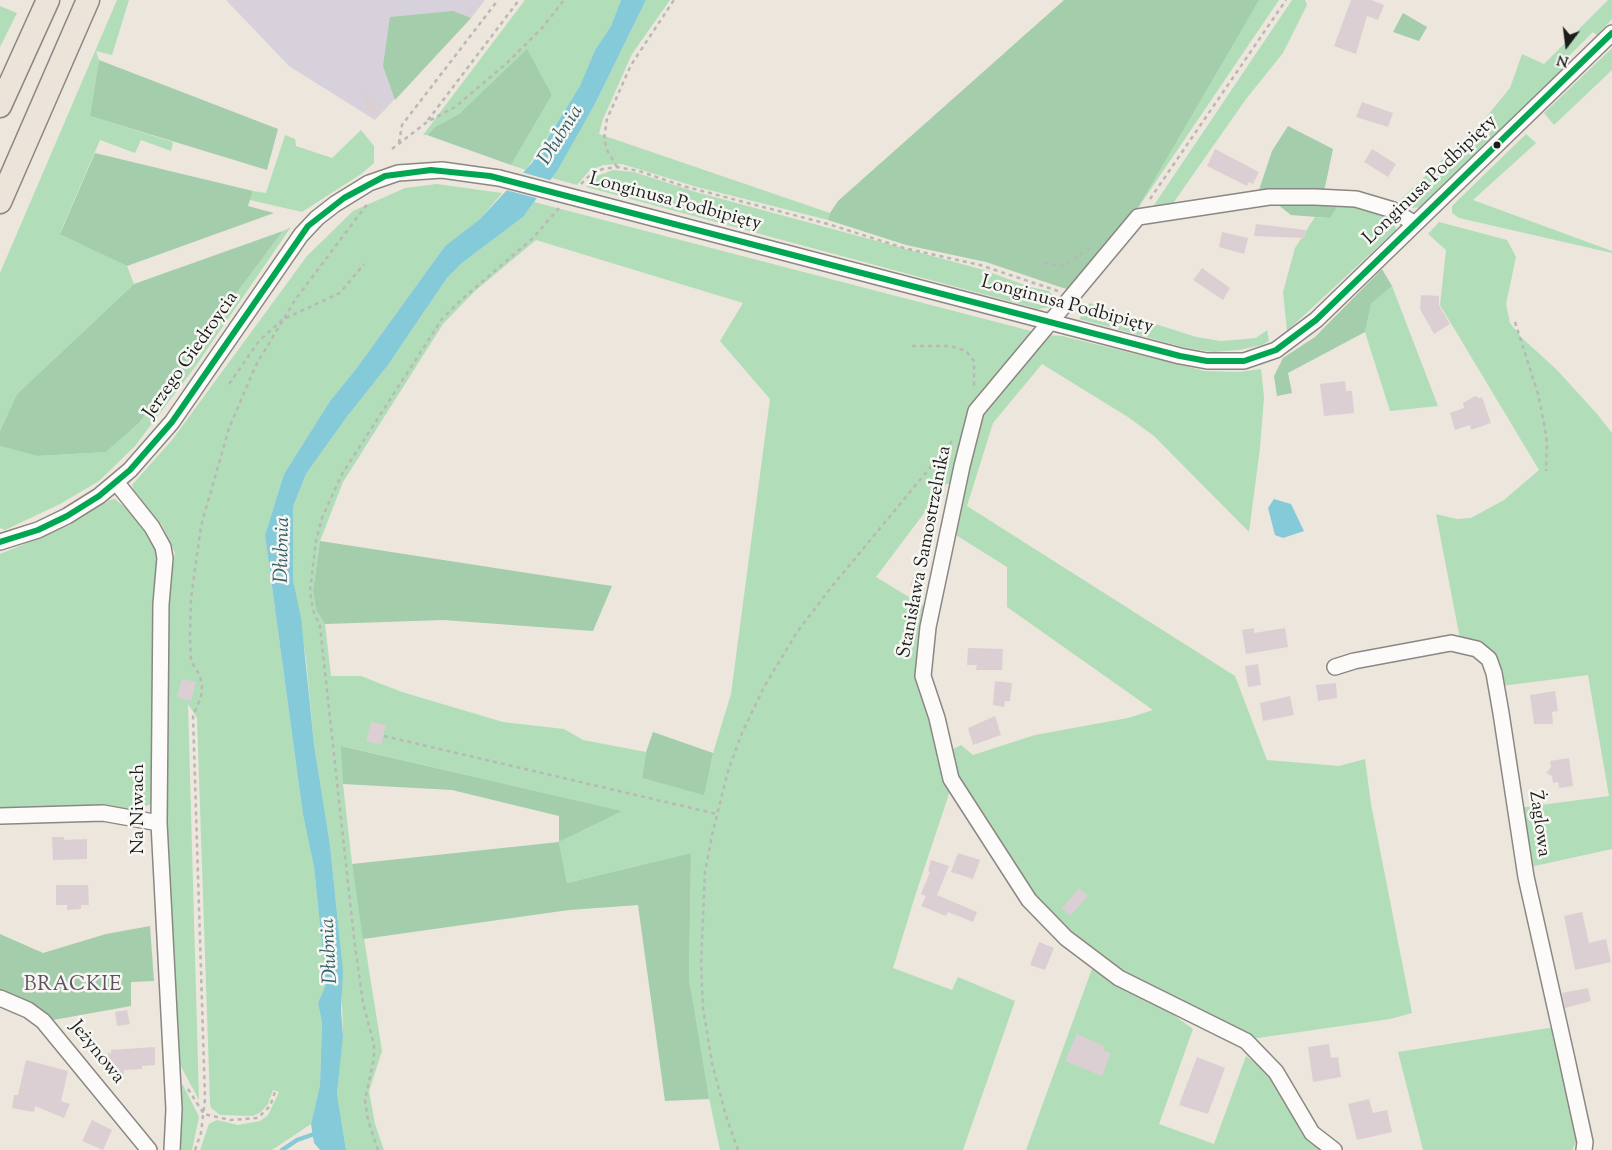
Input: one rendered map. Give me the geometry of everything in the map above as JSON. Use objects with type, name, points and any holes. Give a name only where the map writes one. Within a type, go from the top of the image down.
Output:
[{"type":"highway","points":[[0,106],[48,0]]},
{"type":"highway","points":[[0,202],[88,0]]},
{"type":"street","name":"Longinusa Podbipięty","points":[[398,173],[442,170],[499,178],[1193,359],[1225,362],[1264,356],[1287,344],[1316,320],[1612,33]]},
{"type":"street","name":"Jerzego Giedroycia","points":[[0,542],[38,530],[67,516],[116,482],[142,458],[172,422],[308,226],[355,190],[375,180],[398,173]]},
{"type":"street","points":[[1138,217],[1269,197],[1316,197],[1366,201],[1393,210],[1415,224]]},
{"type":"street","name":"Stanisława Samostrzelnika","points":[[1138,217],[976,411],[962,466],[928,627],[923,676],[937,718],[951,779],[1029,900],[1066,938],[1119,978],[1246,1041],[1276,1072],[1312,1133],[1334,1150]]},
{"type":"street","name":"Na Niwach","points":[[116,482],[152,527],[163,547],[165,558],[161,604],[159,823],[172,1066],[174,1135],[172,1150]]},
{"type":"street","name":"Żaglowa","points":[[1335,667],[1363,659],[1451,643],[1477,649],[1489,660],[1494,673],[1501,713],[1526,877],[1572,1084],[1584,1150]]},
{"type":"street","points":[[0,816],[103,813],[159,823]]},
{"type":"street","name":"Jeżynowa","points":[[0,998],[28,1010],[55,1034],[149,1150]]},
{"type":"path","points":[[399,144],[402,125],[498,0]]},
{"type":"path","points":[[427,122],[519,0]]},
{"type":"path","points":[[392,149],[427,122],[454,107],[507,63],[564,0]]},
{"type":"path","points":[[617,167],[604,139],[607,119],[631,65],[674,0]]},
{"type":"path","points":[[1138,217],[1286,0]]},
{"type":"path","points":[[581,183],[591,174],[617,167],[639,171],[683,186],[828,224],[904,248],[980,265],[1044,285],[1069,298]]},
{"type":"path","points":[[195,1150],[204,1114],[193,716],[201,697],[202,686],[200,676],[191,661],[191,598],[201,526],[218,460],[241,397],[282,320],[327,256],[372,198]]},
{"type":"path","points":[[378,1150],[368,1120],[365,1100],[374,1058],[374,1045],[363,1003],[354,938],[320,626],[313,610],[310,591],[316,541],[322,518],[342,474],[442,320],[461,300],[533,238],[550,217]]},
{"type":"path","points":[[1044,263],[1064,266],[1096,244]]},
{"type":"path","points":[[229,384],[259,341],[282,320],[340,293],[364,264]]},
{"type":"path","points":[[1515,322],[1538,394],[1544,422],[1546,471]]},
{"type":"path","points":[[912,346],[959,348],[971,355],[976,368],[976,411]]},
{"type":"path","points":[[738,1150],[726,1116],[712,1062],[702,986],[700,945],[703,891],[708,855],[728,770],[742,733],[764,687],[788,646],[829,590],[958,433]]},
{"type":"path","points":[[384,736],[717,814]]},
{"type":"path","points":[[172,1066],[204,1114],[230,1120],[258,1118],[270,1106],[275,1092]]},
{"type":"shaded area","points":[[226,0],[485,0],[471,18],[375,120],[289,66]]},
{"type":"green space","points":[[117,0],[129,0],[112,55],[96,51],[99,60],[90,116],[173,142],[171,151],[141,140],[135,153],[100,140],[60,233],[127,266],[134,284],[17,394],[0,431],[0,273]]},
{"type":"green space","points":[[525,0],[621,0],[611,26],[595,50],[580,87],[526,170],[511,165],[552,95],[527,50],[459,114],[435,127],[427,135],[423,135]]},
{"type":"green space","points":[[646,0],[670,0],[632,54],[603,119],[599,134],[830,213],[828,220],[697,187],[622,164],[603,165],[589,171],[577,185],[552,178],[595,104]]},
{"type":"green space","points":[[1064,0],[1259,0],[1136,211],[1073,286],[1067,289],[986,262],[906,245],[828,220],[838,201]]},
{"type":"green space","points":[[1259,0],[1279,0],[1136,211],[1217,69]]},
{"type":"green space","points":[[1292,0],[1305,0],[1307,5],[1283,53],[1246,99],[1169,209],[1150,211]]},
{"type":"green space","points":[[1608,0],[1612,0],[1612,19],[1597,35],[1593,32],[1559,66],[1562,70],[1422,207],[1412,208],[1397,203],[1483,121],[1510,88],[1522,54],[1544,64]]},
{"type":"green space","points":[[0,6],[17,13],[0,47]]},
{"type":"green space","points":[[453,11],[471,18],[395,100],[383,66],[390,17]]},
{"type":"green space","points":[[1403,13],[1427,27],[1419,41],[1393,32]]},
{"type":"green space","points":[[1612,48],[1612,70],[1554,125],[1544,113]]},
{"type":"green space","points":[[527,49],[552,95],[511,165],[427,135],[435,127],[459,114]]},
{"type":"green space","points":[[99,60],[278,129],[267,170],[90,116]]},
{"type":"green space","points":[[1288,126],[1333,149],[1322,201],[1341,202],[1330,218],[1291,215],[1259,190],[1272,151]]},
{"type":"green space","points":[[361,130],[374,146],[374,163],[361,174],[302,212],[250,200],[253,191],[266,193],[285,135],[295,139],[296,146],[332,158]]},
{"type":"green space","points":[[1526,134],[1536,143],[1473,200],[1612,251],[1612,253],[1459,218],[1452,213],[1452,206]]},
{"type":"green space","points":[[95,153],[253,191],[248,206],[274,213],[127,266],[60,234]]},
{"type":"green space","points":[[613,170],[634,172],[696,192],[984,270],[1030,287],[1049,291],[1055,299],[1055,303],[1050,307],[1038,309],[586,187],[597,176]]},
{"type":"green space","points":[[437,184],[502,193],[480,219],[445,246],[356,369],[330,401],[284,474],[265,535],[303,815],[314,867],[326,984],[318,1003],[322,1023],[320,1085],[311,1124],[272,1150],[200,1150],[209,1124],[217,1120],[238,1125],[260,1121],[268,1115],[279,1092],[273,1090],[268,1104],[261,1112],[253,1116],[220,1115],[211,1108],[197,718],[188,704],[199,1100],[178,1061],[165,815],[169,590],[175,553],[162,525],[135,494],[132,485],[172,440],[307,256],[353,211],[405,188]]},
{"type":"green space","points":[[534,202],[1031,331],[1020,352],[970,410],[953,484],[946,484],[876,577],[927,608],[920,651],[918,687],[952,791],[950,791],[916,893],[893,968],[952,990],[958,977],[1015,1001],[963,1150],[720,1150],[701,1060],[689,979],[691,853],[567,883],[559,842],[621,811],[342,746],[343,784],[352,864],[382,1051],[369,1091],[375,1124],[384,1150],[346,1150],[337,1094],[343,1031],[340,941],[330,845],[314,744],[306,659],[293,580],[293,507],[306,474],[346,418],[388,365],[447,278],[462,263],[523,217]],"holes":[[[536,240],[743,303],[720,341],[770,399],[731,694],[703,794],[642,778],[646,752],[583,740],[564,729],[503,722],[402,692],[361,676],[331,676],[325,624],[316,610],[313,591],[320,541],[343,482],[443,324],[475,291]]]},
{"type":"green space","points":[[1341,202],[1393,216],[1396,230],[1287,331],[1283,292],[1295,248],[1315,217],[1330,218]]},
{"type":"green space","points":[[1439,222],[1507,240],[1516,257],[1506,304],[1510,323],[1521,337],[1557,370],[1612,433],[1612,849],[1530,867],[1518,808],[1609,796],[1588,675],[1501,686],[1492,655],[1460,639],[1436,514],[1457,519],[1471,518],[1504,500],[1539,470],[1440,305],[1446,250],[1428,234]]},
{"type":"green space","points":[[291,227],[195,367],[135,446],[99,481],[60,504],[5,530],[0,528],[0,446],[37,456],[106,452],[139,423],[283,231]]},
{"type":"green space","points":[[283,231],[139,423],[106,452],[37,456],[0,446],[0,431],[17,394],[134,284]]},
{"type":"green space","points":[[1382,269],[1392,286],[1371,304],[1365,332],[1288,373],[1292,393],[1277,396],[1274,376],[1283,358],[1315,337]]},
{"type":"green space","points":[[1392,286],[1438,406],[1390,411],[1365,332],[1371,304]]},
{"type":"green space","points":[[1090,303],[1196,337],[1221,341],[1256,338],[1267,330],[1269,341],[1262,345],[1239,350],[1213,352],[1187,348],[1079,319]]},
{"type":"green space","points":[[1048,335],[1062,336],[1205,371],[1239,372],[1261,369],[1264,397],[1260,448],[1249,532],[1154,436],[1128,417],[1042,364],[993,423],[967,506],[1235,676],[1267,760],[1339,766],[1365,759],[1371,804],[1412,1013],[1390,1019],[1251,1039],[1140,984],[1076,939],[1074,933],[1059,923],[1045,909],[1027,885],[955,775],[949,751],[961,745],[973,755],[1035,735],[1128,718],[1153,710],[1007,607],[1007,567],[956,535],[954,523],[981,412]]},
{"type":"green space","points":[[115,499],[132,513],[154,543],[157,561],[154,601],[151,804],[134,811],[76,807],[0,809],[0,554],[70,525],[110,500]]},
{"type":"green space","points":[[320,541],[612,586],[593,631],[444,620],[325,624],[316,610],[313,591]]},
{"type":"green space","points":[[653,732],[713,753],[704,795],[642,778],[646,752]]},
{"type":"green space","points":[[341,746],[622,811],[559,842],[559,816],[452,790],[343,784]]},
{"type":"green space","points":[[559,842],[567,883],[691,853],[689,979],[709,1099],[665,1101],[638,905],[569,910],[363,939],[352,864]]},
{"type":"green space","points":[[150,926],[154,981],[131,982],[131,1006],[53,1020],[29,1004],[0,993],[0,934],[43,953],[106,934]]},
{"type":"green space","points":[[1093,966],[1168,1011],[1193,1029],[1159,1124],[1214,1144],[1246,1056],[1271,1075],[1326,1150],[1026,1150]]},
{"type":"green space","points":[[1555,1027],[1578,1138],[1572,1150],[1423,1150],[1398,1052]]},
{"type":"green space","points":[[179,1084],[183,1085],[199,1117],[192,1150],[178,1150],[181,1135]]},
{"type":"water","name":"Dłubnia","points":[[621,0],[646,0],[595,104],[557,171],[523,217],[462,263],[447,278],[388,365],[346,418],[306,474],[293,507],[293,580],[301,618],[314,744],[330,845],[343,971],[341,1011],[343,1036],[337,1094],[346,1150],[320,1150],[314,1143],[311,1124],[320,1085],[322,1023],[318,1003],[326,984],[314,867],[303,815],[265,535],[284,474],[330,401],[356,369],[445,246],[480,219],[532,163],[580,86],[595,50],[611,26]]},
{"type":"water","points":[[1274,499],[1291,504],[1304,531],[1283,538],[1275,535],[1268,508]]},
{"type":"pier","points":[[521,172],[553,181],[540,199],[502,189]]},
{"type":"building","points":[[1351,0],[1371,0],[1384,5],[1378,20],[1367,16],[1356,54],[1334,46]]},
{"type":"building","points":[[364,92],[381,105],[374,115],[365,108]]},
{"type":"building","points":[[1362,102],[1393,113],[1388,127],[1356,117]]},
{"type":"building","points":[[1215,149],[1259,172],[1253,184],[1249,182],[1247,186],[1207,166]]},
{"type":"building","points":[[1372,149],[1396,164],[1388,177],[1364,162]]},
{"type":"building","points":[[1256,224],[1306,230],[1305,238],[1254,236]]},
{"type":"building","points":[[1222,232],[1248,238],[1244,254],[1219,247]]},
{"type":"building","points":[[1202,268],[1230,288],[1223,300],[1193,280]]},
{"type":"building","points":[[1421,295],[1439,296],[1439,305],[1450,324],[1434,334],[1420,309]]},
{"type":"building","points":[[1345,381],[1346,391],[1352,391],[1354,413],[1324,416],[1320,384]]},
{"type":"building","points":[[1475,396],[1482,397],[1491,423],[1471,430],[1470,425],[1455,430],[1450,413],[1464,408],[1463,403]]},
{"type":"building","points":[[914,575],[925,579],[921,590],[910,586]]},
{"type":"building","points":[[1254,628],[1254,633],[1285,628],[1288,647],[1246,654],[1242,630]]},
{"type":"building","points":[[968,648],[1003,649],[1002,670],[976,670],[977,665],[967,665]]},
{"type":"building","points":[[1258,664],[1261,685],[1248,687],[1245,666]]},
{"type":"building","points":[[182,679],[196,682],[191,701],[177,697]]},
{"type":"building","points":[[995,681],[1012,683],[1010,701],[1005,701],[1004,707],[993,705]]},
{"type":"building","points":[[1336,683],[1337,698],[1318,701],[1316,685]]},
{"type":"building","points":[[1555,691],[1558,711],[1552,712],[1553,724],[1534,724],[1530,695]]},
{"type":"building","points":[[1290,696],[1294,715],[1263,721],[1260,703]]},
{"type":"building","points":[[995,716],[1001,735],[973,745],[968,728]]},
{"type":"building","points":[[371,722],[386,725],[381,745],[366,741]]},
{"type":"building","points":[[1569,758],[1573,786],[1559,788],[1558,782],[1553,783],[1552,776],[1546,773],[1551,767],[1550,761]]},
{"type":"building","points":[[52,837],[64,837],[64,840],[87,839],[87,859],[53,860]]},
{"type":"building","points":[[958,853],[980,860],[973,879],[951,872]]},
{"type":"building","points":[[931,860],[949,866],[937,895],[977,912],[973,922],[948,912],[946,916],[921,906],[926,896],[921,894],[930,872],[928,871]]},
{"type":"building","points":[[56,885],[88,885],[89,905],[81,905],[81,909],[67,910],[67,905],[56,905]]},
{"type":"building","points":[[1079,888],[1088,896],[1070,916],[1062,908]]},
{"type":"building","points":[[1582,912],[1589,943],[1606,939],[1611,962],[1575,970],[1564,916]]},
{"type":"building","points":[[1039,942],[1054,948],[1045,970],[1030,965]]},
{"type":"building","points":[[1588,988],[1591,1001],[1565,1008],[1562,993]]},
{"type":"building","points":[[127,1010],[130,1024],[117,1026],[115,1012]]},
{"type":"building","points":[[1077,1034],[1104,1046],[1103,1050],[1111,1053],[1102,1076],[1065,1061]]},
{"type":"building","points":[[1329,1044],[1331,1058],[1338,1057],[1341,1077],[1313,1082],[1308,1047]]},
{"type":"building","points":[[155,1047],[155,1065],[142,1066],[142,1069],[124,1070],[124,1078],[110,1079],[108,1053],[111,1053],[111,1050]]},
{"type":"building","points":[[1197,1057],[1225,1068],[1208,1114],[1179,1105]]},
{"type":"building","points":[[26,1060],[68,1071],[61,1101],[70,1104],[64,1118],[35,1106],[34,1112],[12,1108],[14,1095],[18,1095]]},
{"type":"building","points":[[1369,1099],[1373,1113],[1387,1110],[1392,1132],[1357,1140],[1348,1104]]},
{"type":"building","points":[[92,1120],[112,1130],[103,1150],[82,1141]]},
{"type":"waterway","points":[[282,1150],[297,1140],[317,1133]]},
{"type":"transit line","points":[[0,542],[38,530],[67,516],[99,496],[130,470],[172,422],[308,226],[344,198],[385,176],[431,170],[490,176],[1180,356],[1207,361],[1244,361],[1276,350],[1316,320],[1612,33]]},
{"type":"district","name":"BRACKIE","points":[[73,987]]}]
